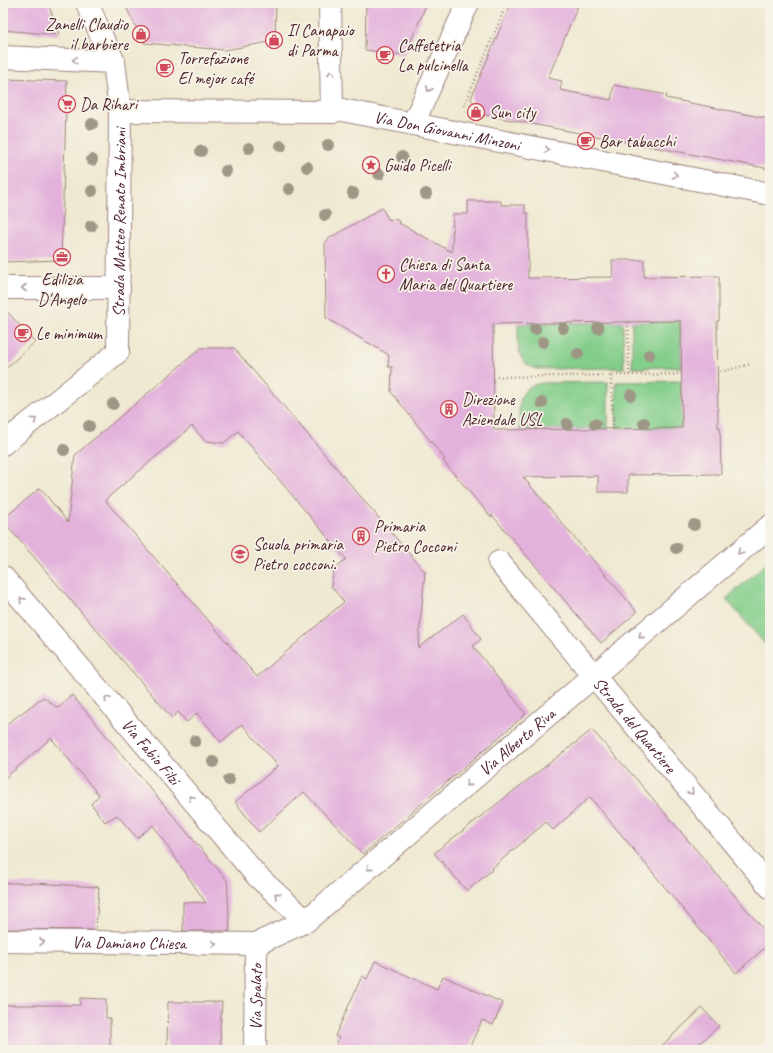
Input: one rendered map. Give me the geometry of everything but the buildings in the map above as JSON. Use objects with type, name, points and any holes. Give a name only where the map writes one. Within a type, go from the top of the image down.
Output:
[{"type":"street","name":"Strada Matteo Renato Imbriani","points":[[3,444],[118,352],[120,111],[114,62],[100,35],[87,3]]},
{"type":"street","points":[[330,3],[332,112]]},
{"type":"street","points":[[413,124],[468,3]]},
{"type":"street","points":[[3,56],[114,62]]},
{"type":"street","name":"Via Don Giovanni Minzoni","points":[[120,111],[332,112],[337,109],[770,194]]},
{"type":"street","points":[[3,288],[119,288]]},
{"type":"street","name":"Via Alberto Riva","points":[[256,944],[306,921],[770,526]]},
{"type":"street","name":"Strada del Quartiere","points":[[499,562],[770,887]]},
{"type":"street","name":"Via Fabio Filzi","points":[[3,577],[256,876],[306,921]]},
{"type":"street","name":"Via Damiano Chiesa","points":[[3,942],[256,944]]},
{"type":"street","name":"Via Spalato","points":[[255,1050],[256,944]]},
{"type":"path","points":[[628,322],[629,375]]},
{"type":"path","points":[[717,373],[750,364]]},
{"type":"path","points":[[493,377],[682,374]]},
{"type":"path","points":[[612,376],[613,429]]},
{"type":"green space","points":[[681,321],[681,367],[632,368],[632,322]]},
{"type":"green space","points":[[623,322],[624,368],[538,369],[525,363],[519,352],[518,324]]},
{"type":"green space","points":[[682,381],[682,428],[617,429],[616,382]]},
{"type":"green space","points":[[608,382],[608,429],[520,430],[519,406],[521,399],[523,393],[534,385],[543,383]]},
{"type":"green space","points":[[770,560],[770,650],[726,599]]},
{"type":"place","name":"Zanelli Claudio il barbiere","points":[[141,34]]},
{"type":"place","name":"Il Canapaio di Parma","points":[[274,40]]},
{"type":"place","name":"Caffetetria La pulcinella","points":[[385,55]]},
{"type":"place","name":"Torrefazione El mejor café","points":[[165,68]]},
{"type":"place","name":"Da Rihari","points":[[67,104]]},
{"type":"place","name":"Sun city","points":[[476,112]]},
{"type":"place","name":"Bar tabacchi","points":[[586,141]]},
{"type":"place","name":"Guido Picelli","points":[[371,165]]},
{"type":"place","name":"Edilizia D'Angelo","points":[[62,257]]},
{"type":"place","name":"Chiesa di Santa Maria del Quartiere","points":[[386,274]]},
{"type":"place","name":"Le minimum","points":[[23,333]]},
{"type":"place","name":"Direzione Aziendale USL","points":[[449,409]]},
{"type":"place","name":"Primaria Pietro Cocconi","points":[[361,536]]},
{"type":"place","name":"Scuola primaria Pietro cocconi.","points":[[240,554]]}]
